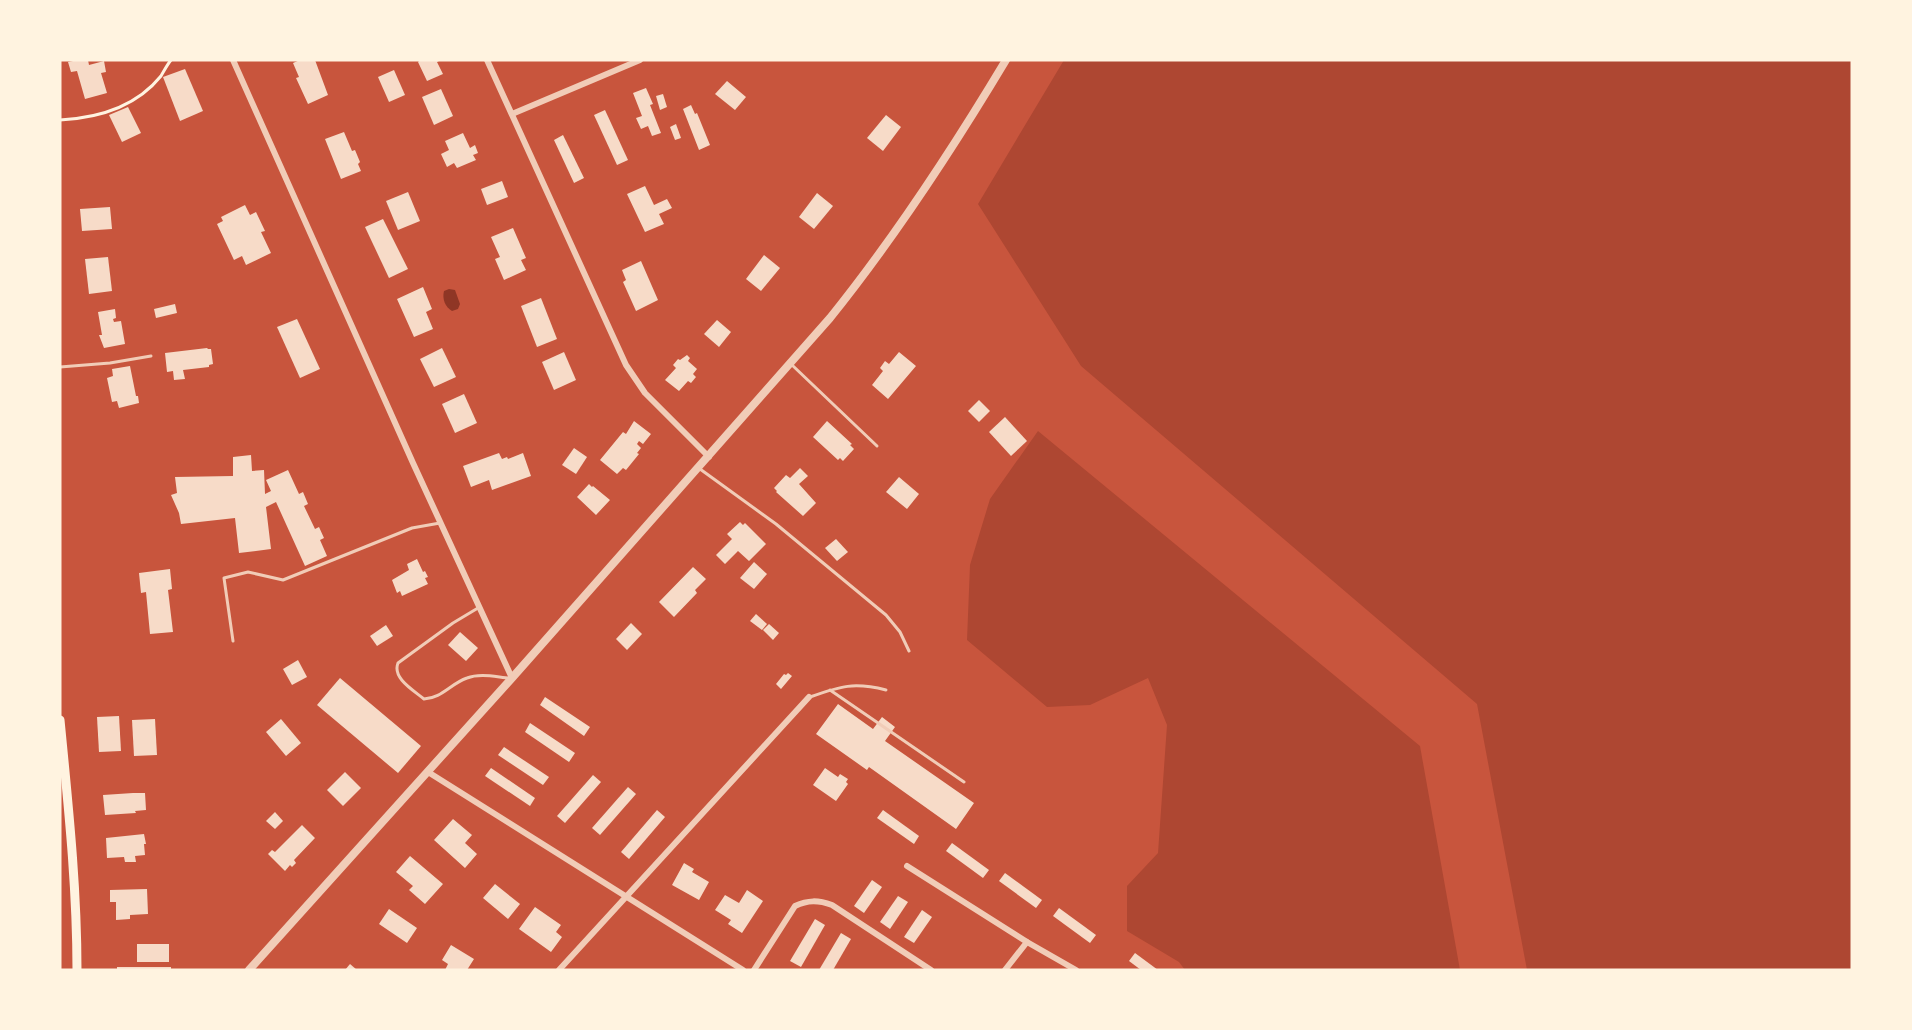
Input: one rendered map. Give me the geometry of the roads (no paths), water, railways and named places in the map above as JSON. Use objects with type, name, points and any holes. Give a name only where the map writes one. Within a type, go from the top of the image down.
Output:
[{"type":"main road","points":[[60,720],[73,861],[77,970]]},
{"type":"street","points":[[233,60],[512,678]]},
{"type":"street","points":[[487,60],[626,365],[645,393],[708,457]]},
{"type":"street","points":[[512,114],[640,60]]},
{"type":"street","points":[[249,970],[708,457],[857,284],[914,207],[1006,60]]},
{"type":"street","points":[[559,970],[809,697]]},
{"type":"street","points":[[428,772],[743,970]]},
{"type":"street","points":[[907,866],[1027,942],[1076,970]]},
{"type":"street","points":[[754,970],[795,906],[806,901],[832,905],[931,970]]},
{"type":"street","points":[[1005,970],[1027,942]]},
{"type":"lane","points":[[60,367],[110,363],[151,356]]},
{"type":"lane","points":[[791,363],[877,446]]},
{"type":"lane","points":[[698,468],[776,524],[886,615],[900,633],[909,651]]},
{"type":"lane","points":[[233,641],[224,578],[248,572],[283,580],[412,528],[441,523]]},
{"type":"lane","points":[[479,607],[398,663],[395,669],[398,676],[424,699],[434,699],[466,678],[479,676],[512,678]]},
{"type":"lane","points":[[809,697],[844,685],[872,686],[886,690]]},
{"type":"lane","points":[[830,690],[964,782]]}]
